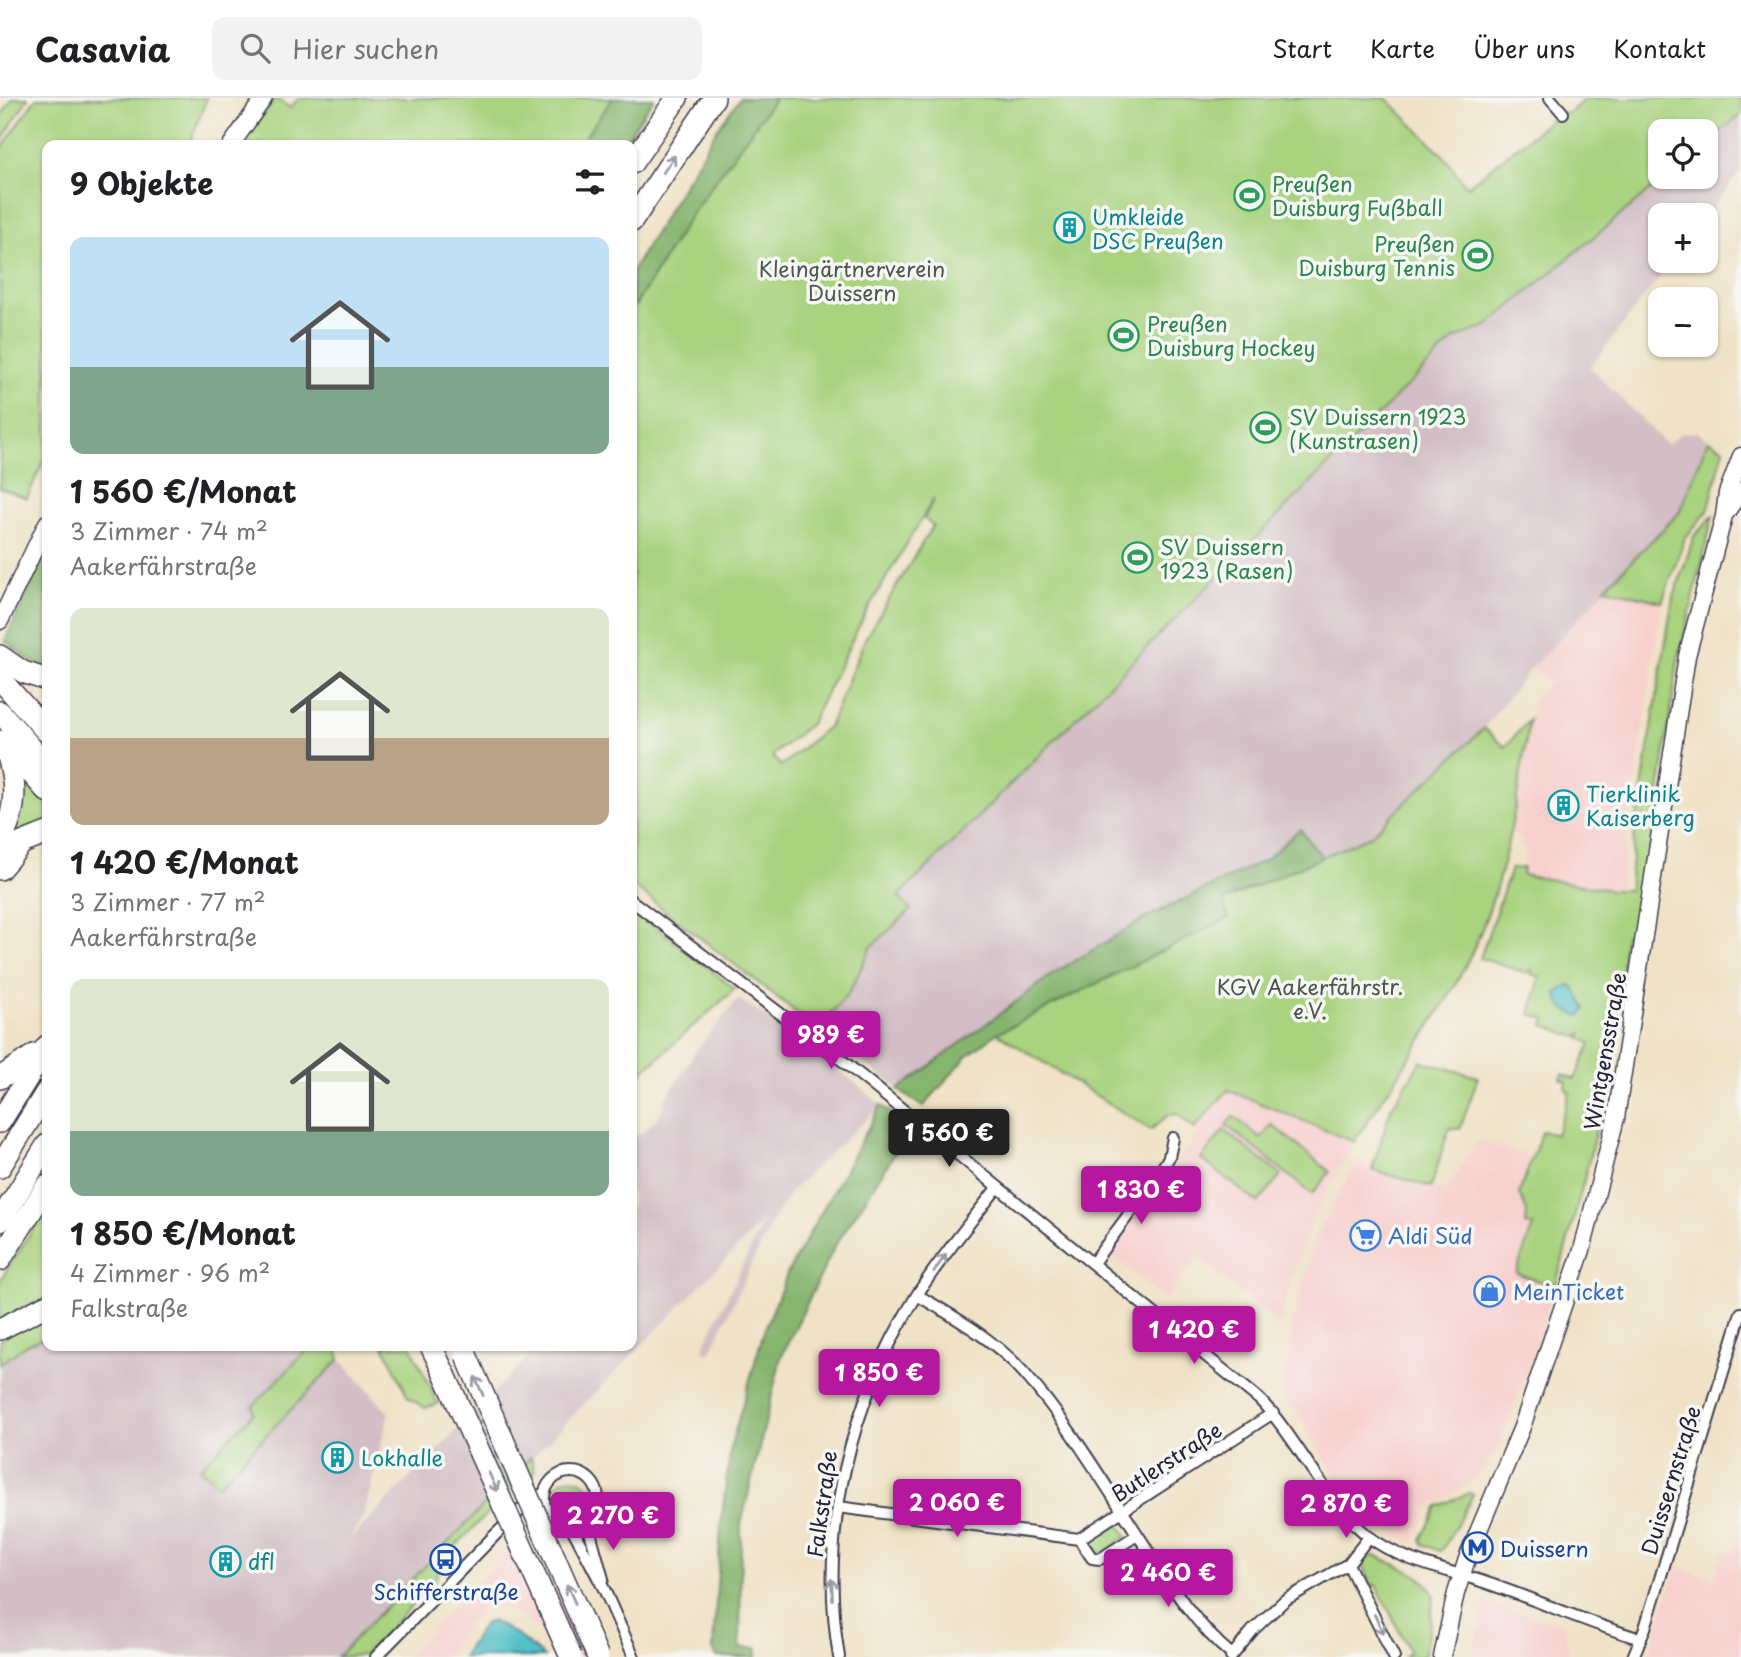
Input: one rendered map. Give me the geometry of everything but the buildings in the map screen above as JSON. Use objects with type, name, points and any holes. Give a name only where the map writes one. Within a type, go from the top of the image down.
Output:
[{"type":"highway","points":[[637,156],[677,98]]},
{"type":"highway","points":[[637,214],[714,98]]},
{"type":"highway","points":[[0,657],[23,672],[42,678]]},
{"type":"highway","points":[[0,679],[42,726]]},
{"type":"highway","points":[[0,712],[42,760]]},
{"type":"highway","points":[[30,713],[42,723]]},
{"type":"highway","points":[[2,739],[42,785]]},
{"type":"highway","points":[[0,842],[10,821],[15,794],[11,763],[2,739]]},
{"type":"highway","points":[[0,869],[22,843],[42,835]]},
{"type":"highway","points":[[0,1078],[26,1063],[42,1049]]},
{"type":"highway","points":[[0,1122],[42,1052]]},
{"type":"highway","points":[[0,1167],[42,1099]]},
{"type":"highway","points":[[0,1221],[42,1153]]},
{"type":"highway","points":[[0,1260],[42,1194]]},
{"type":"highway","points":[[0,1329],[42,1308]]},
{"type":"highway","points":[[433,1351],[571,1657]]},
{"type":"highway","points":[[464,1351],[598,1657]]},
{"type":"main road","points":[[235,140],[264,98]]},
{"type":"main road","name":"Wintgensstraße","points":[[1442,1657],[1462,1575],[1547,1360],[1582,1250],[1616,1118],[1686,656],[1724,516],[1727,493],[1741,456]]},
{"type":"main road","name":"Wintgensstraße","points":[[1724,516],[1741,491]]},
{"type":"main road","points":[[0,621],[42,533]]},
{"type":"street","points":[[1550,98],[1563,113]]},
{"type":"street","points":[[637,905],[844,1062],[1093,1263],[1273,1413],[1297,1445],[1322,1487],[1370,1537],[1414,1559],[1641,1639]]},
{"type":"street","points":[[1093,1263],[1162,1168],[1169,1157],[1173,1138]]},
{"type":"street","name":"Falkstraße","points":[[839,1657],[831,1571],[838,1507],[849,1447],[874,1373],[917,1295],[998,1188]]},
{"type":"street","points":[[917,1295],[987,1339],[1023,1372],[1059,1416],[1178,1597],[1232,1656],[1253,1630],[1285,1601],[1348,1564],[1370,1537]]},
{"type":"street","name":"Duissernstraße","points":[[1633,1657],[1737,1337],[1741,1313]]},
{"type":"street","name":"Butlerstraße","points":[[1079,1539],[1273,1413]]},
{"type":"street","points":[[376,1657],[527,1503],[544,1493],[553,1478],[560,1474],[580,1473],[589,1479],[598,1497],[597,1507],[587,1521],[571,1526],[560,1524],[546,1511],[544,1493]]},
{"type":"street","points":[[838,1507],[1079,1539],[1092,1558],[1100,1559],[1137,1535]]},
{"type":"street","points":[[496,1534],[525,1515],[546,1511]]},
{"type":"street","points":[[587,1521],[604,1589]]},
{"type":"street","points":[[571,1526],[604,1589],[634,1657]]},
{"type":"street","points":[[1348,1564],[1394,1657]]},
{"type":"shaded area","points":[[1741,115],[1741,171],[1716,203],[1648,203],[1648,273],[1663,273],[1652,287],[1648,287],[1648,292],[1590,367],[1667,445],[1681,433],[1697,432],[1708,440],[1680,512],[1532,667],[1484,728],[1370,836],[1243,891],[1229,918],[997,1033],[967,1056],[923,1107],[818,1029],[850,991],[871,947],[910,910],[897,897],[1454,339],[1487,326],[1652,189],[1718,189],[1718,133]]},
{"type":"shaded area","points":[[1605,588],[1662,602],[1619,890],[1521,875],[1526,851],[1512,831],[1534,699],[1550,682],[1532,667]]},
{"type":"shaded area","points":[[738,999],[804,1040],[881,1105],[794,1188],[774,1217],[710,1353],[702,1350],[764,1220],[637,1350],[637,1135],[659,1116],[665,1100],[696,1051]]},
{"type":"shaded area","points":[[1227,1090],[1354,1142],[1312,1219],[1291,1278],[1280,1324],[1198,1258],[1164,1299],[1106,1251],[1200,1134],[1194,1129]]},
{"type":"shaded area","points":[[1478,1140],[1586,1173],[1537,1344],[1496,1453],[1469,1484],[1429,1508],[1414,1543],[1380,1526],[1346,1495],[1299,1415],[1283,1396],[1293,1321],[1315,1236],[1358,1161],[1372,1170],[1446,1192]]},
{"type":"shaded area","points":[[42,1339],[42,1351],[306,1351],[253,1406],[254,1413],[218,1485],[340,1359],[389,1413],[363,1518],[348,1541],[534,1351],[636,1351],[337,1657],[0,1657],[0,1364]]},
{"type":"shaded area","points":[[540,1533],[607,1657],[563,1657],[528,1621],[506,1609],[492,1606],[480,1608],[445,1657],[406,1657],[510,1549]]},
{"type":"shaded area","points":[[1739,1537],[1741,1657],[1648,1657],[1677,1566],[1714,1579],[1723,1551],[1733,1553]]},
{"type":"shaded area","points":[[1484,1603],[1565,1624],[1569,1657],[1473,1657]]},
{"type":"green space","points":[[13,98],[28,98],[0,143],[0,118]]},
{"type":"green space","points":[[36,98],[207,98],[191,140],[42,140],[42,465],[27,498],[0,488],[0,151]]},
{"type":"green space","points":[[276,98],[290,108],[299,98],[613,98],[583,140],[244,140]]},
{"type":"green space","points":[[613,98],[654,98],[625,140],[583,140]]},
{"type":"green space","points":[[740,98],[775,98],[692,213],[637,303],[637,263],[716,131]]},
{"type":"green space","name":"Kleingärtnerverein Duissern","points":[[775,98],[1386,98],[1443,155],[1467,187],[1558,114],[1569,113],[1586,98],[1741,98],[1741,115],[1718,133],[1718,119],[1648,119],[1648,189],[1652,189],[1487,326],[1454,339],[898,897],[911,910],[871,947],[850,991],[818,1029],[637,889],[637,303],[692,213]],"holes":[[[934,498],[924,519],[933,525],[865,639],[830,725],[781,766],[772,756],[811,723],[865,614]]]},
{"type":"green space","points":[[1708,440],[1724,449],[1708,511],[1685,538],[1662,602],[1605,588],[1680,512]]},
{"type":"green space","points":[[1713,516],[1678,661],[1638,939],[1625,935],[1616,1024],[1600,1113],[1555,1287],[1516,1273],[1533,1226],[1526,1224],[1527,1211],[1519,1194],[1542,1131],[1556,1135],[1570,1092],[1566,1090],[1567,1081],[1561,1079],[1563,1074],[1575,1079],[1591,1043],[1580,1038],[1582,1034],[1576,1037],[1544,1025],[1546,1019],[1530,1014],[1540,977],[1531,974],[1532,969],[1526,973],[1480,958],[1511,869],[1523,868],[1522,875],[1612,890],[1629,890],[1634,838],[1672,603],[1694,536]]},
{"type":"green space","points":[[42,559],[42,666],[31,661],[5,641]]},
{"type":"green space","name":"KGV Aakerfährstr. e.V.","points":[[1529,720],[1505,856],[1485,922],[1455,985],[1354,1142],[1228,1090],[1194,1129],[1178,1114],[1168,1115],[1151,1130],[997,1033],[1228,918],[1223,901],[1370,836],[1484,728],[1505,747]]},
{"type":"green space","points":[[21,772],[42,796],[42,828],[8,838]]},
{"type":"green space","points":[[1300,829],[1322,857],[1223,900],[1229,918],[997,1033],[967,1056],[923,1107],[898,1090],[1053,974],[1144,919],[1265,860]]},
{"type":"green space","points":[[637,912],[735,989],[637,1077]]},
{"type":"green space","points":[[1421,1061],[1478,1077],[1460,1129],[1449,1128],[1431,1187],[1372,1170],[1391,1108]]},
{"type":"green space","points":[[881,1105],[910,1130],[835,1246],[781,1357],[741,1524],[740,1648],[757,1648],[757,1657],[716,1657],[713,1649],[721,1525],[731,1445],[763,1334],[788,1272]]},
{"type":"green space","points":[[1233,1116],[1261,1138],[1272,1125],[1330,1172],[1312,1194],[1226,1125]]},
{"type":"green space","points":[[1224,1130],[1281,1175],[1258,1203],[1201,1159]]},
{"type":"green space","points":[[42,1214],[42,1301],[0,1320],[0,1281]]},
{"type":"green space","points":[[42,1317],[42,1338],[28,1344],[0,1364],[0,1339]]},
{"type":"green space","points":[[306,1351],[338,1351],[340,1359],[218,1485],[200,1468],[254,1413],[253,1406]]},
{"type":"green space","points":[[386,1351],[413,1351],[438,1404],[425,1408],[408,1397]]},
{"type":"green space","points":[[531,1457],[535,1472],[517,1483],[443,1559],[434,1582],[364,1655],[337,1657]]},
{"type":"green space","points":[[571,1478],[585,1484],[591,1498],[585,1512],[571,1518],[557,1512],[551,1498],[557,1484]]},
{"type":"green space","points":[[1469,1493],[1473,1495],[1443,1549],[1440,1551],[1423,1544],[1421,1540],[1438,1506]]},
{"type":"green space","points":[[1117,1521],[1127,1537],[1100,1555],[1088,1540]]},
{"type":"green space","points":[[1371,1556],[1377,1556],[1412,1572],[1431,1590],[1434,1598],[1424,1657],[1404,1656],[1410,1652],[1376,1585],[1372,1586],[1363,1564]]},
{"type":"water","points":[[1569,985],[1574,987],[1586,1009],[1580,1016],[1564,1008],[1556,993]]},
{"type":"water","points":[[492,1621],[517,1635],[544,1657],[462,1657],[484,1624]]},
{"type":"place","name":"Preußen Duisburg Fußball","points":[[1249,195]]},
{"type":"place","name":"Umkleide DSC Preußen","points":[[1069,228]]},
{"type":"place","name":"Preußen Duisburg Tennis","points":[[1478,255]]},
{"type":"place","name":"Preußen Duisburg Hockey","points":[[1124,335]]},
{"type":"place","name":"SV Duissern 1923 (Kunstrasen)","points":[[1266,428]]},
{"type":"place","name":"SV Duissern 1923 (Rasen)","points":[[1137,558]]},
{"type":"place","name":"Tierklinik Kaiserberg","points":[[1563,805]]},
{"type":"place","name":"Aldi Süd","points":[[1365,1235]]},
{"type":"place","name":"MeinTicket","points":[[1490,1291]]},
{"type":"place","name":"Lokhalle","points":[[338,1457]]},
{"type":"place","name":"Duissern","points":[[1477,1548]]},
{"type":"place","name":"Schifferstraße","points":[[446,1559]]},
{"type":"place","name":"dfl","points":[[225,1561]]}]
